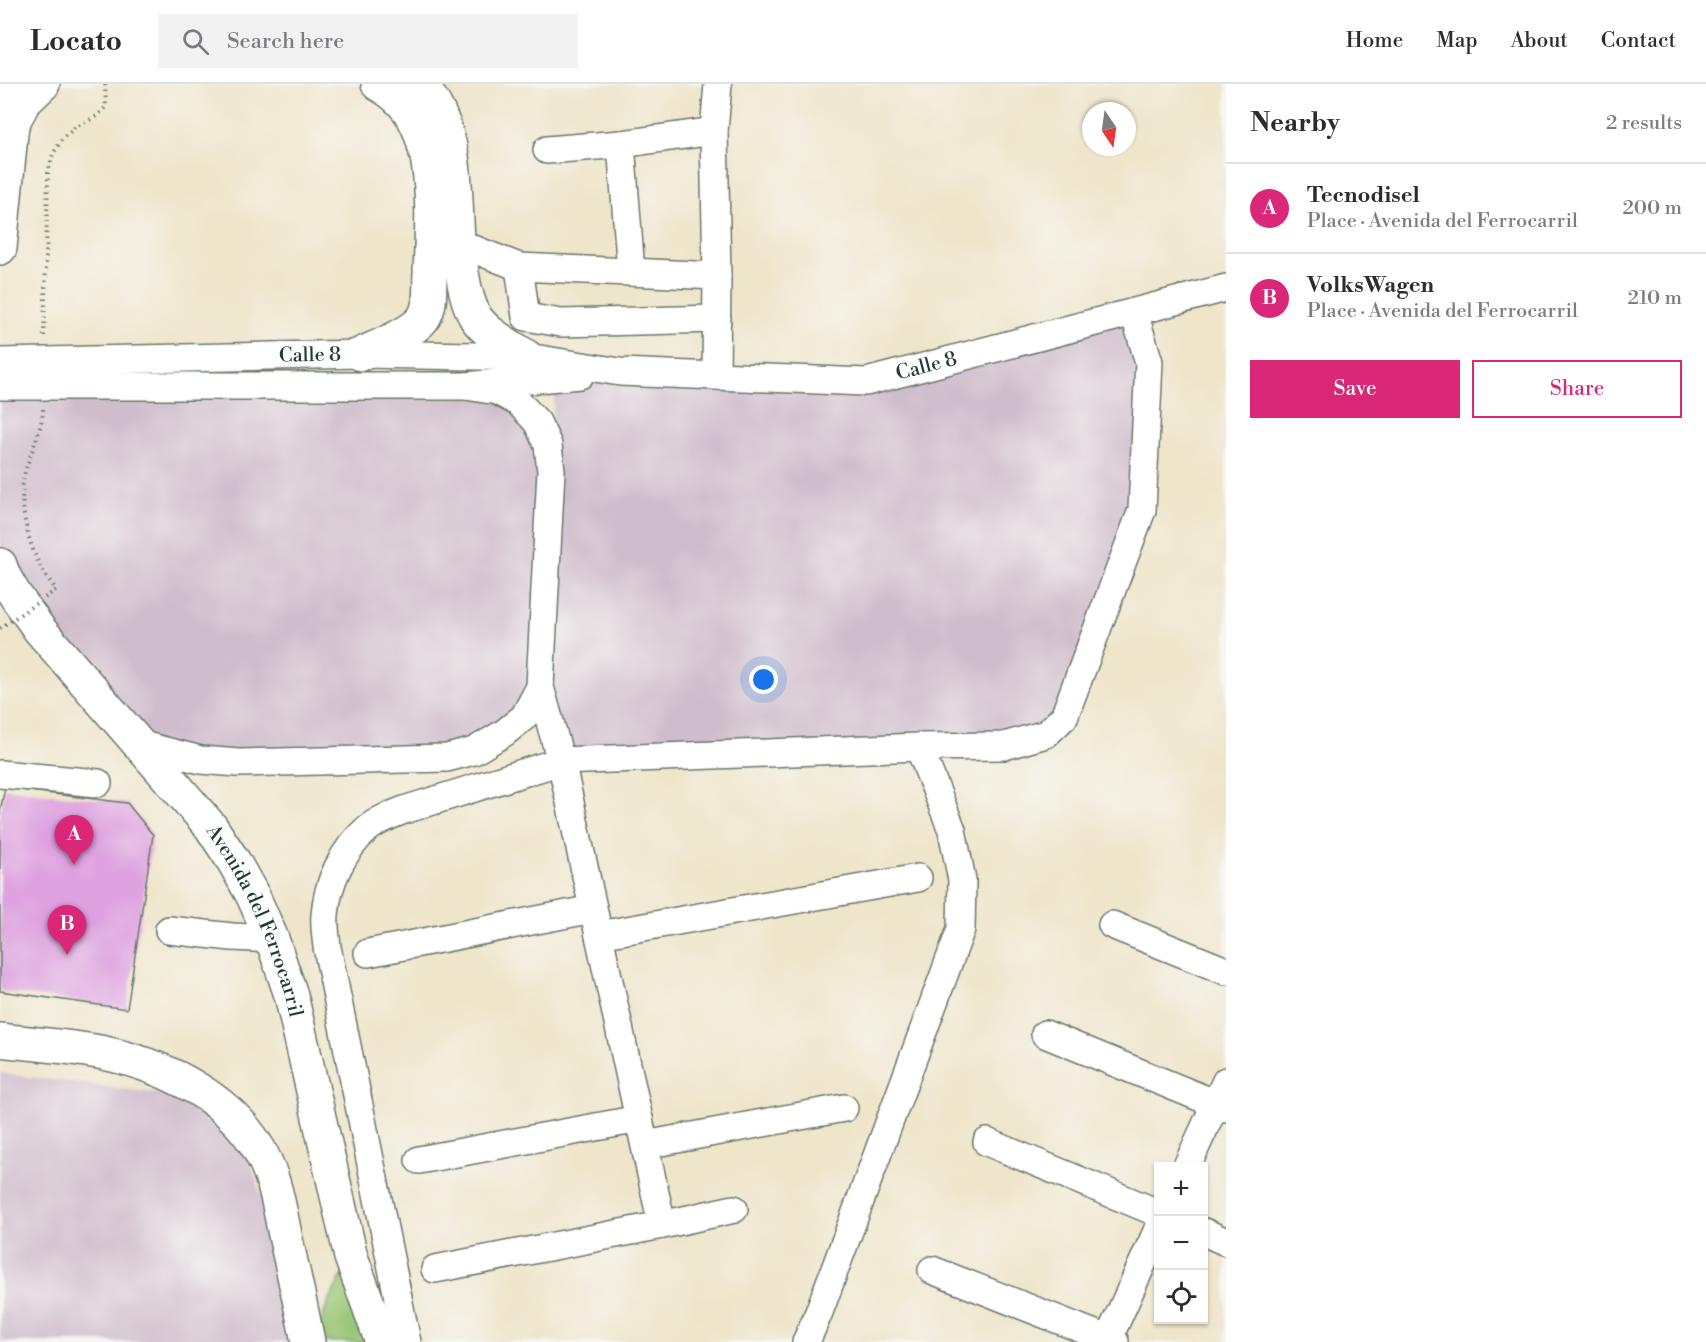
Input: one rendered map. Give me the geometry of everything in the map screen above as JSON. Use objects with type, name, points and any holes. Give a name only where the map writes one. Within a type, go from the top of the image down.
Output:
[{"type":"main road","points":[[0,248],[14,84]]},
{"type":"main road","points":[[12,124],[24,102],[43,84]]},
{"type":"main road","points":[[361,354],[406,333],[424,318],[430,296],[431,205],[424,146],[418,126],[407,106],[378,84]]},
{"type":"main road","points":[[419,84],[433,102],[443,122],[454,163],[458,243],[468,299],[476,317],[490,332],[527,357]]},
{"type":"main road","name":"Avenida del Ferrocarril","points":[[0,565],[2,572],[39,628],[211,827],[253,896],[272,939],[291,995],[351,1257],[382,1342]]},
{"type":"main road","points":[[0,1040],[103,1053],[131,1060],[189,1085],[215,1101],[237,1120],[253,1138],[266,1161],[274,1187],[308,1342]]},
{"type":"street","points":[[716,376],[717,276],[714,131],[718,84]]},
{"type":"street","points":[[547,150],[621,144],[714,131]]},
{"type":"street","points":[[621,144],[631,272]]},
{"type":"street","points":[[458,243],[519,267],[717,276]]},
{"type":"street","points":[[519,267],[526,317],[561,323],[717,320]]},
{"type":"street","name":"Calle 8","points":[[0,386],[36,374],[361,354],[527,357],[620,372],[866,382],[1226,288]]},
{"type":"street","points":[[407,1342],[327,947],[324,917],[327,894],[345,854],[368,828],[383,818],[561,761],[919,747],[1004,746],[1046,734],[1064,717],[1142,510],[1149,362],[1134,313]]},
{"type":"street","name":"Calle 8","points":[[0,362],[36,374],[466,386],[620,372]]},
{"type":"street","points":[[466,386],[497,391],[519,403],[537,422],[548,445],[551,471],[540,687],[561,761],[662,1225]]},
{"type":"street","points":[[138,744],[201,760],[238,763],[447,758],[474,751],[504,733],[524,717],[540,687]]},
{"type":"street","points":[[806,1342],[961,929],[962,880],[952,830],[919,747]]},
{"type":"street","points":[[0,774],[98,783]]},
{"type":"street","points":[[599,935],[918,878]]},
{"type":"street","points":[[368,952],[593,909]]},
{"type":"street","points":[[1112,925],[1226,971]]},
{"type":"street","points":[[169,930],[272,939]]},
{"type":"street","points":[[1045,1034],[1223,1101]]},
{"type":"street","points":[[1190,1162],[1223,1101]]},
{"type":"street","points":[[1204,1162],[1223,1101]]},
{"type":"street","points":[[645,1145],[844,1108]]},
{"type":"street","points":[[418,1160],[639,1119]]},
{"type":"street","points":[[987,1142],[1154,1211]]},
{"type":"street","points":[[435,1269],[734,1209]]},
{"type":"street","points":[[1208,1234],[1226,1242]]},
{"type":"street","points":[[1114,1341],[1154,1239]]},
{"type":"street","points":[[932,1270],[1114,1341]]},
{"type":"street","points":[[1114,1341],[1156,1270]]},
{"type":"path","points":[[0,627],[56,590],[40,566],[32,544],[25,519],[23,495],[23,478],[43,417],[36,374],[48,173],[52,154],[63,138],[74,128],[97,116],[106,106],[105,84]]},
{"type":"shaded area","points":[[1134,313],[1142,510],[1046,734],[561,761],[540,688],[474,751],[238,763],[138,744],[0,565],[0,386],[466,386],[552,425],[556,378],[866,382]]},
{"type":"shaded area","points":[[0,1073],[215,1101],[237,1120],[308,1342],[0,1342]]},
{"type":"green space","points":[[351,1257],[382,1342],[312,1342],[330,1299]]},
{"type":"building","points":[[5,788],[127,803],[153,835],[127,1009],[0,991],[0,811]]},
{"type":"place","name":"Tecnodisel","points":[[74,865]]},
{"type":"place","name":"VolksWagen","points":[[67,955]]}]
